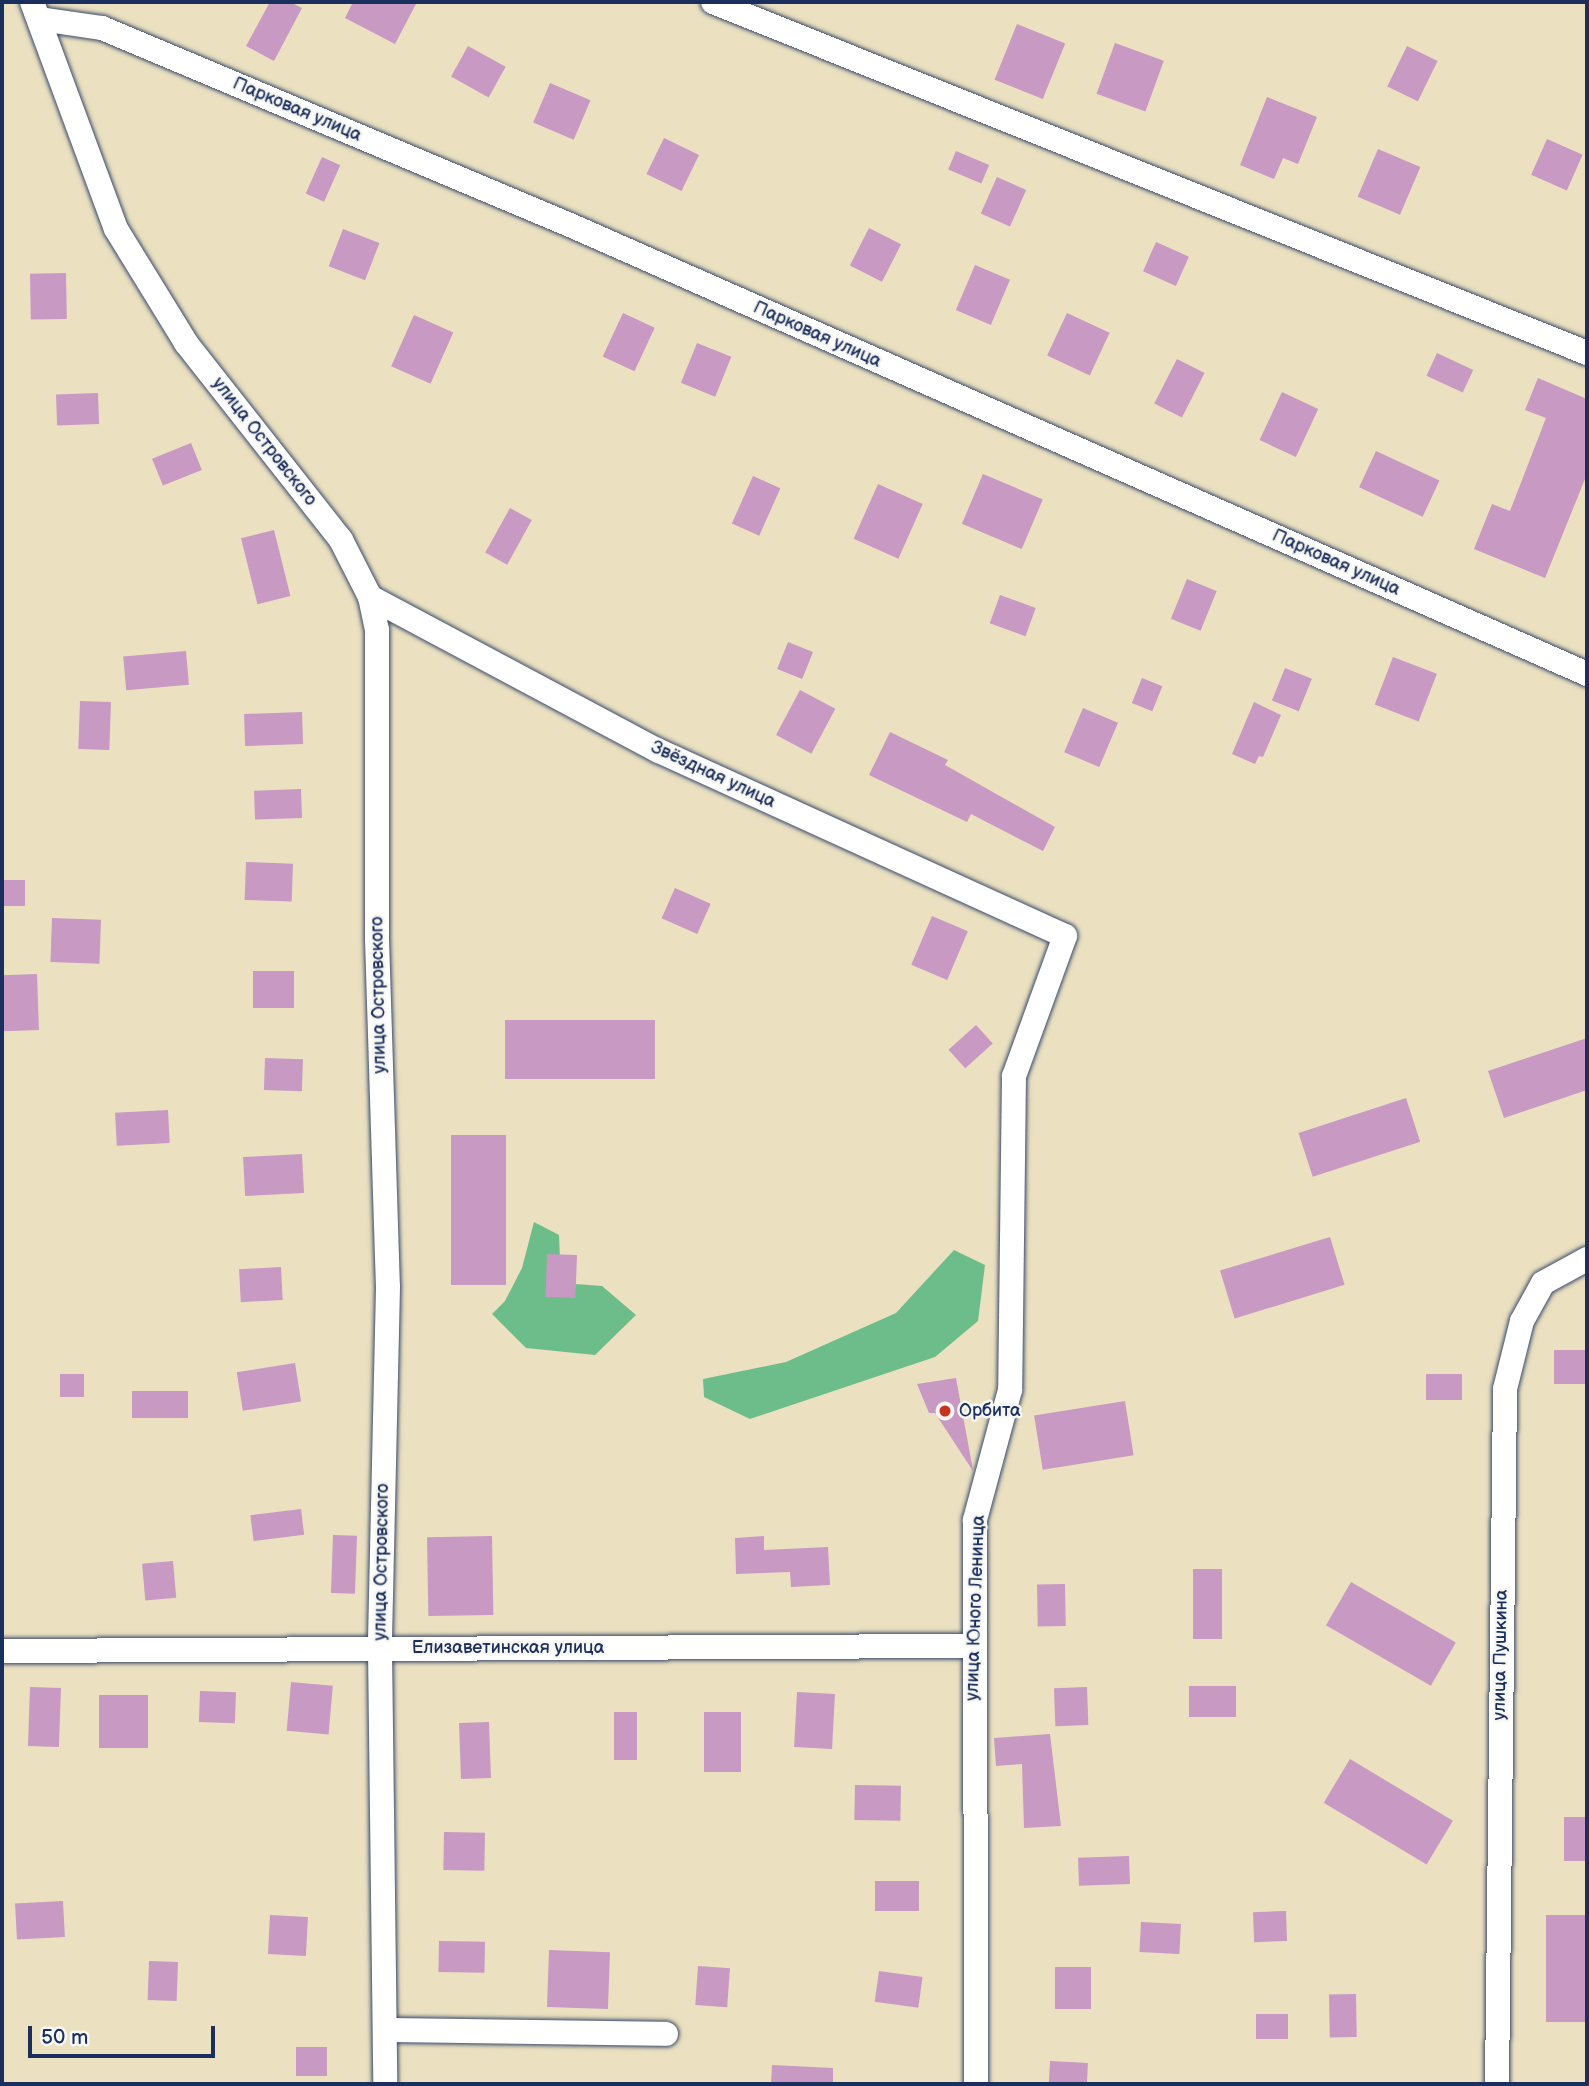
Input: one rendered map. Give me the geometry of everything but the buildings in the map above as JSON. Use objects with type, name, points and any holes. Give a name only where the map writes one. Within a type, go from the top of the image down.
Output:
[{"type":"street","points":[[713,2],[1587,353]]},
{"type":"street","name":"улица Островского","points":[[36,10],[116,229],[186,342],[341,540],[370,597],[379,662],[377,939],[388,1287],[380,1649],[385,2084]]},
{"type":"street","name":"Парковая улица","points":[[36,10],[102,28],[557,220],[1587,674]]},
{"type":"street","name":"Звёздная улица","points":[[370,597],[659,751],[1065,936]]},
{"type":"street","name":"улица Юного Ленинца","points":[[976,2084],[972,1646],[975,1520],[1010,1390],[1014,1076],[1065,936]]},
{"type":"street","name":"улица Пушкина","points":[[1497,2084],[1505,1389],[1522,1321],[1542,1283],[1587,1259]]},
{"type":"street","name":"Елизаветинская улица","points":[[2,1651],[972,1646]]},
{"type":"street","points":[[385,2030],[666,2034]]},
{"type":"green space","points":[[534,1222],[559,1235],[561,1283],[602,1286],[636,1315],[595,1355],[526,1348],[492,1314],[505,1301],[522,1268]]},
{"type":"green space","points":[[954,1250],[985,1265],[978,1321],[935,1357],[750,1419],[704,1397],[703,1379],[786,1362],[896,1313]]},
{"type":"place","name":"Орбита","points":[[945,1411]]}]
